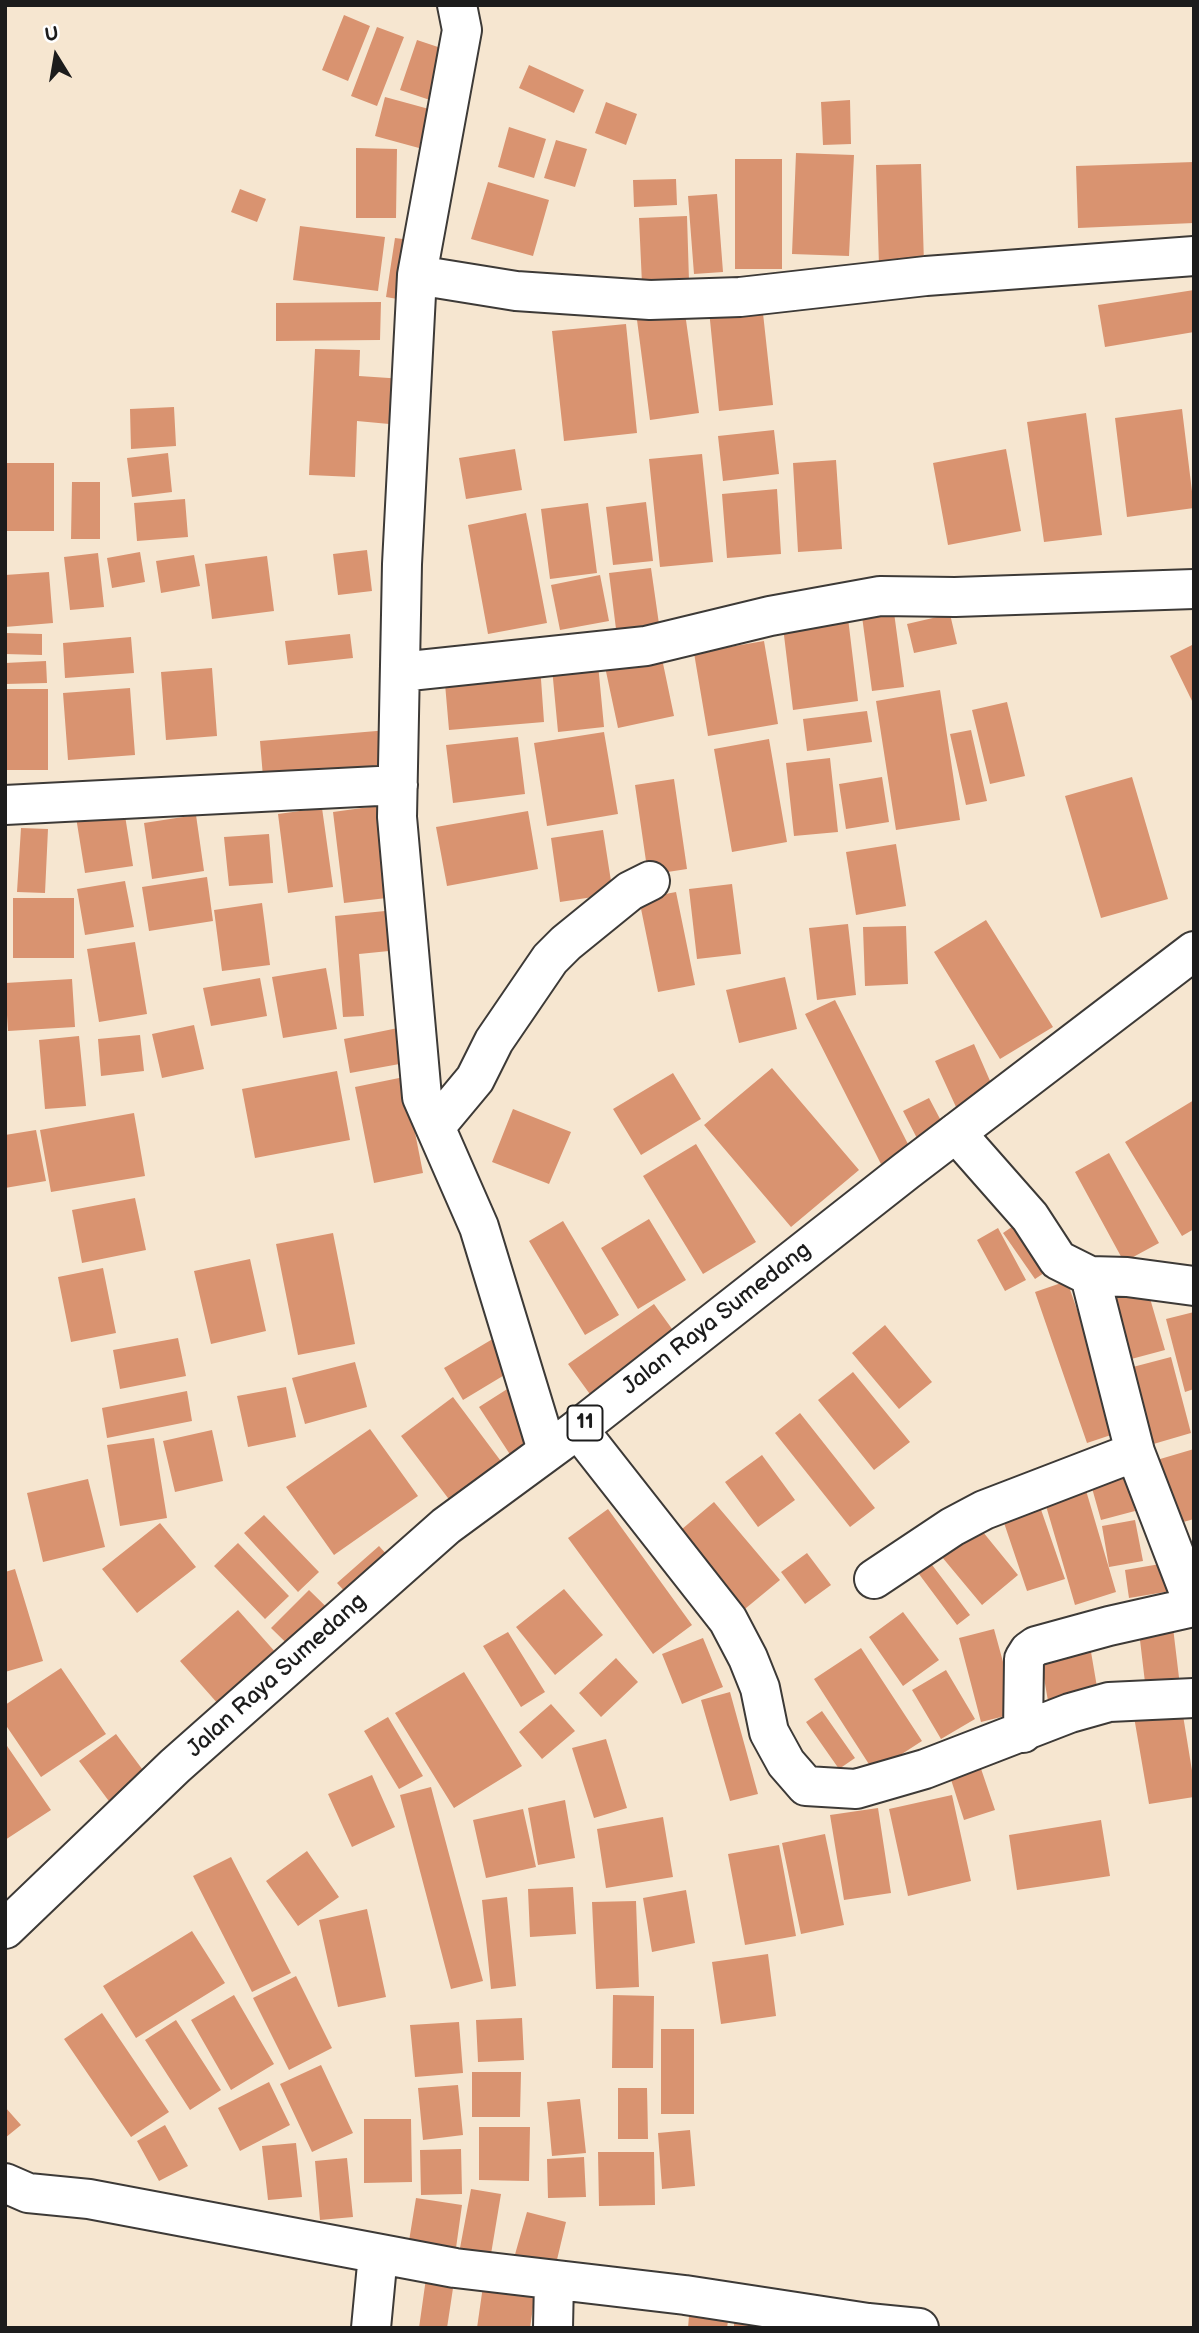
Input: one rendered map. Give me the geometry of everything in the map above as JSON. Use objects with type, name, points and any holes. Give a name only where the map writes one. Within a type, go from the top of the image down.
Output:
[{"type":"main road","points":[[457,5],[462,30],[417,275],[402,564],[397,817],[422,1097],[480,1227],[547,1450]]},
{"type":"main road","points":[[417,275],[516,292],[650,300],[740,297],[926,276],[1194,256]]},
{"type":"main road","points":[[400,672],[646,646],[769,616],[880,596],[955,597],[1194,589]]},
{"type":"main road","points":[[5,806],[398,785]]},
{"type":"main road","points":[[435,1127],[475,1079],[494,1041],[550,959],[630,891],[650,881]]},
{"type":"main road","name":"Jalan Raya Sumedang","points":[[5,1929],[175,1766],[425,1544],[578,1429],[956,1133],[1194,951]]},
{"type":"main road","points":[[956,1133],[1030,1217],[1058,1260],[1090,1276],[1127,1277],[1194,1286]]},
{"type":"main road","points":[[1023,1733],[1024,1659],[1029,1651],[1036,1646],[1189,1608],[1191,1605],[1190,1594],[1135,1452],[1090,1276]]},
{"type":"main road","points":[[578,1429],[728,1620],[760,1688],[769,1732],[786,1763],[806,1786],[856,1789],[925,1769],[1070,1713],[1109,1702],[1194,1698]]},
{"type":"main road","points":[[874,1579],[952,1527],[984,1510],[1135,1452]]},
{"type":"main road","points":[[5,2183],[28,2193],[89,2199],[455,2268],[685,2295],[868,2323],[919,2328]]},
{"type":"main road","points":[[371,2328],[378,2253]]},
{"type":"main road","points":[[552,2328],[554,2280]]},
{"type":"building","points":[[344,15],[370,26],[348,81],[322,70]]},
{"type":"building","points":[[377,27],[404,37],[377,106],[351,96]]},
{"type":"building","points":[[417,40],[456,53],[439,103],[400,90]]},
{"type":"building","points":[[529,65],[584,90],[574,113],[519,88]]},
{"type":"building","points":[[385,97],[429,109],[419,148],[375,136]]},
{"type":"building","points":[[850,100],[851,144],[823,145],[821,102]]},
{"type":"building","points":[[606,102],[637,114],[626,145],[595,133]]},
{"type":"building","points":[[509,127],[546,139],[534,178],[498,167]]},
{"type":"building","points":[[556,140],[587,149],[575,187],[544,178]]},
{"type":"building","points":[[356,148],[397,149],[396,218],[356,218]]},
{"type":"building","points":[[796,153],[854,155],[849,256],[792,254]]},
{"type":"building","points":[[735,159],[782,159],[782,269],[735,269]]},
{"type":"building","points":[[1194,162],[1194,223],[1078,228],[1076,166]]},
{"type":"building","points":[[921,164],[924,264],[879,266],[876,165]]},
{"type":"building","points":[[676,179],[677,205],[634,207],[633,180]]},
{"type":"building","points":[[488,182],[549,200],[533,256],[471,239]]},
{"type":"building","points":[[240,189],[266,199],[257,222],[231,212]]},
{"type":"building","points":[[717,194],[723,272],[694,274],[688,196]]},
{"type":"building","points":[[687,216],[689,281],[642,284],[639,218]]},
{"type":"building","points":[[300,226],[385,237],[378,291],[293,280]]},
{"type":"building","points":[[395,238],[418,241],[409,301],[386,297]]},
{"type":"building","points":[[1194,290],[1194,332],[1105,347],[1098,305]]},
{"type":"building","points":[[381,302],[380,340],[276,341],[276,303]]},
{"type":"building","points":[[762,304],[773,405],[719,411],[709,310]]},
{"type":"building","points":[[685,313],[699,413],[650,420],[637,320]]},
{"type":"building","points":[[626,324],[637,433],[564,441],[552,331]]},
{"type":"building","points":[[315,349],[360,350],[359,376],[404,379],[400,425],[357,421],[355,477],[309,475]]},
{"type":"building","points":[[174,407],[176,446],[131,449],[130,409]]},
{"type":"building","points":[[1182,409],[1194,508],[1127,517],[1115,418]]},
{"type":"building","points":[[1086,413],[1102,535],[1044,542],[1027,422]]},
{"type":"building","points":[[774,430],[779,474],[723,481],[718,436]]},
{"type":"building","points":[[515,449],[522,490],[466,499],[459,458]]},
{"type":"building","points":[[1006,449],[1021,531],[948,545],[933,463]]},
{"type":"building","points":[[168,453],[172,492],[132,497],[127,458]]},
{"type":"building","points":[[702,454],[713,562],[660,567],[649,459]]},
{"type":"building","points":[[836,460],[842,549],[798,552],[793,463]]},
{"type":"building","points":[[5,463],[54,463],[54,531],[5,531]]},
{"type":"building","points":[[72,482],[100,482],[100,539],[71,539]]},
{"type":"building","points":[[777,489],[781,554],[727,558],[722,494]]},
{"type":"building","points":[[185,499],[188,537],[137,541],[134,503]]},
{"type":"building","points":[[646,502],[653,561],[613,565],[606,507]]},
{"type":"building","points":[[588,503],[597,573],[550,579],[541,509]]},
{"type":"building","points":[[526,513],[547,623],[488,634],[468,525]]},
{"type":"building","points":[[367,550],[372,591],[338,595],[333,554]]},
{"type":"building","points":[[140,552],[145,582],[112,588],[107,558]]},
{"type":"building","points":[[98,553],[104,607],[70,610],[64,557]]},
{"type":"building","points":[[194,555],[200,586],[161,593],[156,561]]},
{"type":"building","points":[[267,556],[274,611],[212,619],[205,564]]},
{"type":"building","points":[[651,568],[659,624],[616,629],[609,573]]},
{"type":"building","points":[[49,572],[53,623],[5,627],[5,575]]},
{"type":"building","points":[[600,575],[609,621],[560,630],[551,585]]},
{"type":"building","points":[[893,605],[904,687],[872,691],[861,609]]},
{"type":"building","points":[[950,614],[957,644],[914,653],[907,624]]},
{"type":"building","points":[[848,618],[858,701],[793,710],[783,627]]},
{"type":"building","points":[[5,633],[42,634],[42,655],[5,654]]},
{"type":"building","points":[[350,634],[353,658],[288,665],[285,641]]},
{"type":"building","points":[[131,637],[134,673],[65,678],[63,643]]},
{"type":"building","points":[[764,641],[778,724],[708,736],[694,653]]},
{"type":"building","points":[[1194,644],[1194,705],[1170,656]]},
{"type":"building","points":[[660,649],[674,716],[618,728],[604,662]]},
{"type":"building","points":[[46,661],[47,683],[5,684],[5,663]]},
{"type":"building","points":[[598,664],[604,727],[558,732],[552,668]]},
{"type":"building","points":[[540,665],[544,722],[449,730],[444,672]]},
{"type":"building","points":[[212,668],[217,736],[166,740],[161,672]]},
{"type":"building","points":[[130,688],[135,755],[68,760],[63,693]]},
{"type":"building","points":[[5,689],[48,689],[48,770],[5,770]]},
{"type":"building","points":[[940,690],[960,820],[896,830],[876,701]]},
{"type":"building","points":[[1007,702],[1025,776],[990,784],[972,710]]},
{"type":"building","points":[[867,711],[872,742],[807,751],[803,719]]},
{"type":"building","points":[[388,730],[391,766],[263,777],[260,741]]},
{"type":"building","points":[[971,730],[987,801],[966,805],[950,734]]},
{"type":"building","points":[[604,732],[618,814],[547,826],[534,743]]},
{"type":"building","points":[[518,737],[525,794],[453,803],[446,745]]},
{"type":"building","points":[[769,739],[787,842],[732,852],[714,749]]},
{"type":"building","points":[[830,758],[838,832],[794,836],[786,763]]},
{"type":"building","points":[[882,777],[889,822],[846,829],[839,784]]},
{"type":"building","points":[[1132,777],[1168,899],[1101,918],[1065,796]]},
{"type":"building","points":[[674,779],[687,869],[648,875],[635,785]]},
{"type":"building","points":[[123,803],[133,866],[85,873],[75,811]]},
{"type":"building","points":[[384,805],[395,897],[344,903],[333,812]]},
{"type":"building","points":[[322,808],[333,887],[288,893],[278,814]]},
{"type":"building","points":[[528,811],[538,869],[447,886],[436,827]]},
{"type":"building","points":[[196,815],[204,871],[152,879],[144,823]]},
{"type":"building","points":[[21,828],[48,829],[45,893],[17,892]]},
{"type":"building","points":[[603,830],[613,894],[560,902],[551,838]]},
{"type":"building","points":[[269,834],[273,883],[229,886],[224,837]]},
{"type":"building","points":[[896,844],[906,906],[856,915],[846,852]]},
{"type":"building","points":[[207,877],[213,921],[149,931],[142,887]]},
{"type":"building","points":[[125,881],[134,927],[85,935],[77,889]]},
{"type":"building","points":[[732,884],[741,954],[697,959],[689,889]]},
{"type":"building","points":[[676,892],[695,985],[658,992],[639,899]]},
{"type":"building","points":[[13,898],[74,898],[74,958],[13,958]]},
{"type":"building","points":[[262,903],[270,965],[222,971],[214,910]]},
{"type":"building","points":[[395,910],[399,950],[359,954],[364,1016],[343,1017],[335,916]]},
{"type":"building","points":[[986,920],[1053,1027],[1000,1059],[934,952]]},
{"type":"building","points":[[848,924],[856,995],[817,1000],[809,928]]},
{"type":"building","points":[[906,926],[908,984],[865,986],[863,927]]},
{"type":"building","points":[[135,942],[147,1014],[99,1022],[87,949]]},
{"type":"building","points":[[326,968],[337,1029],[283,1038],[272,977]]},
{"type":"building","points":[[785,977],[797,1029],[739,1043],[726,990]]},
{"type":"building","points":[[260,978],[267,1016],[211,1026],[203,988]]},
{"type":"building","points":[[72,979],[75,1027],[8,1031],[5,983]]},
{"type":"building","points":[[835,1000],[911,1150],[881,1164],[805,1014]]},
{"type":"building","points":[[194,1025],[204,1069],[162,1078],[152,1034]]},
{"type":"building","points":[[398,1028],[405,1063],[350,1073],[344,1039]]},
{"type":"building","points":[[140,1035],[144,1071],[101,1076],[98,1039]]},
{"type":"building","points":[[79,1036],[86,1106],[45,1109],[39,1040]]},
{"type":"building","points":[[974,1044],[994,1090],[956,1107],[935,1061]]},
{"type":"building","points":[[772,1068],[859,1170],[791,1227],[704,1125]]},
{"type":"building","points":[[337,1071],[350,1140],[255,1158],[242,1089]]},
{"type":"building","points":[[673,1073],[701,1119],[641,1155],[613,1109]]},
{"type":"building","points":[[404,1077],[423,1173],[374,1183],[355,1087]]},
{"type":"building","points":[[929,1098],[948,1134],[922,1148],[903,1111]]},
{"type":"building","points":[[1194,1100],[1194,1229],[1182,1236],[1125,1142]]},
{"type":"building","points":[[513,1109],[571,1132],[549,1184],[492,1162]]},
{"type":"building","points":[[134,1113],[145,1176],[51,1192],[40,1130]]},
{"type":"building","points":[[36,1130],[46,1181],[5,1188],[5,1135]]},
{"type":"building","points":[[696,1144],[756,1242],[703,1274],[643,1176]]},
{"type":"building","points":[[1109,1153],[1159,1243],[1124,1262],[1075,1172]]},
{"type":"building","points":[[135,1198],[146,1250],[82,1263],[72,1210]]},
{"type":"building","points":[[1025,1218],[1056,1265],[1035,1279],[1003,1233]]},
{"type":"building","points":[[649,1219],[686,1280],[638,1309],[601,1248]]},
{"type":"building","points":[[563,1221],[619,1315],[585,1335],[529,1241]]},
{"type":"building","points":[[998,1228],[1026,1280],[1005,1291],[977,1240]]},
{"type":"building","points":[[333,1233],[355,1344],[298,1355],[276,1244]]},
{"type":"building","points":[[250,1259],[266,1331],[211,1344],[194,1271]]},
{"type":"building","points":[[103,1268],[116,1333],[71,1342],[58,1277]]},
{"type":"building","points":[[1067,1281],[1120,1432],[1087,1443],[1035,1292]]},
{"type":"building","points":[[1147,1288],[1165,1350],[1120,1362],[1103,1301]]},
{"type":"building","points":[[654,1304],[693,1358],[608,1419],[568,1364]]},
{"type":"building","points":[[1194,1312],[1194,1389],[1185,1392],[1166,1319]]},
{"type":"building","points":[[885,1325],[932,1382],[899,1409],[852,1353]]},
{"type":"building","points":[[506,1331],[526,1362],[463,1400],[444,1368]]},
{"type":"building","points":[[178,1338],[186,1376],[120,1389],[113,1350]]},
{"type":"building","points":[[1171,1357],[1191,1433],[1150,1445],[1129,1368]]},
{"type":"building","points":[[355,1362],[367,1407],[305,1424],[292,1378]]},
{"type":"building","points":[[853,1372],[910,1442],[874,1470],[818,1400]]},
{"type":"building","points":[[523,1379],[555,1429],[511,1456],[479,1407]]},
{"type":"building","points":[[286,1387],[296,1437],[248,1447],[237,1396]]},
{"type":"building","points":[[187,1391],[192,1421],[107,1438],[102,1408]]},
{"type":"building","points":[[453,1397],[506,1468],[454,1506],[401,1436]]},
{"type":"building","points":[[800,1413],[875,1508],[850,1527],[775,1433]]},
{"type":"building","points":[[370,1429],[418,1496],[334,1555],[286,1487]]},
{"type":"building","points":[[212,1430],[223,1481],[175,1492],[163,1441]]},
{"type":"building","points":[[154,1438],[167,1518],[120,1526],[107,1445]]},
{"type":"building","points":[[1194,1449],[1194,1519],[1169,1526],[1150,1462]]},
{"type":"building","points":[[762,1455],[795,1500],[758,1527],[725,1482]]},
{"type":"building","points":[[1125,1471],[1135,1511],[1101,1520],[1090,1481]]},
{"type":"building","points":[[88,1479],[105,1547],[43,1562],[27,1493]]},
{"type":"building","points":[[1085,1487],[1116,1592],[1075,1605],[1044,1499]]},
{"type":"building","points":[[1037,1498],[1065,1579],[1027,1591],[1000,1511]]},
{"type":"building","points":[[714,1502],[780,1580],[740,1613],[675,1535]]},
{"type":"building","points":[[608,1509],[692,1625],[653,1654],[568,1538]]},
{"type":"building","points":[[264,1515],[319,1572],[298,1592],[244,1533]]},
{"type":"building","points":[[1135,1520],[1143,1561],[1109,1567],[1102,1526]]},
{"type":"building","points":[[974,1521],[1018,1575],[982,1605],[937,1551]]},
{"type":"building","points":[[160,1523],[196,1567],[137,1613],[102,1569]]},
{"type":"building","points":[[238,1543],[289,1596],[265,1619],[214,1566]]},
{"type":"building","points":[[379,1546],[412,1582],[370,1619],[337,1583]]},
{"type":"building","points":[[807,1553],[831,1585],[805,1604],[781,1572]]},
{"type":"building","points":[[923,1553],[970,1615],[957,1625],[910,1562]]},
{"type":"building","points":[[1166,1563],[1171,1591],[1129,1598],[1125,1570]]},
{"type":"building","points":[[15,1569],[43,1661],[5,1672],[5,1572]]},
{"type":"building","points":[[564,1589],[603,1635],[555,1675],[516,1627]]},
{"type":"building","points":[[309,1590],[348,1628],[310,1666],[271,1628]]},
{"type":"building","points":[[238,1610],[285,1663],[227,1714],[180,1661]]},
{"type":"building","points":[[903,1612],[939,1660],[903,1686],[869,1637]]},
{"type":"building","points":[[1172,1619],[1180,1686],[1146,1691],[1138,1623]]},
{"type":"building","points":[[994,1629],[1017,1713],[981,1722],[959,1638]]},
{"type":"building","points":[[508,1632],[545,1692],[521,1707],[483,1646]]},
{"type":"building","points":[[703,1638],[723,1687],[682,1704],[662,1654]]},
{"type":"building","points":[[1090,1646],[1098,1693],[1048,1701],[1040,1655]]},
{"type":"building","points":[[861,1648],[922,1741],[874,1772],[814,1679]]},
{"type":"building","points":[[616,1658],[638,1682],[601,1717],[579,1693]]},
{"type":"building","points":[[61,1668],[106,1734],[41,1777],[5,1724],[5,1705]]},
{"type":"building","points":[[946,1670],[975,1719],[941,1739],[912,1690]]},
{"type":"building","points":[[464,1672],[522,1766],[454,1808],[395,1713]]},
{"type":"building","points":[[730,1692],[758,1794],[730,1801],[701,1700]]},
{"type":"building","points":[[1181,1703],[1194,1797],[1149,1804],[1133,1711]]},
{"type":"building","points":[[551,1704],[575,1731],[542,1759],[519,1732]]},
{"type":"building","points":[[822,1711],[855,1758],[839,1769],[806,1722]]},
{"type":"building","points":[[388,1717],[423,1776],[399,1789],[364,1731]]},
{"type":"building","points":[[116,1734],[157,1789],[120,1816],[79,1761]]},
{"type":"building","points":[[606,1739],[627,1808],[594,1818],[572,1748]]},
{"type":"building","points":[[5,1743],[51,1810],[5,1840]]},
{"type":"building","points":[[976,1754],[995,1810],[964,1820],[946,1764]]},
{"type":"building","points":[[372,1775],[395,1827],[352,1847],[328,1794]]},
{"type":"building","points":[[431,1787],[483,1981],[451,1989],[400,1795]]},
{"type":"building","points":[[952,1795],[971,1881],[908,1896],[889,1809]]},
{"type":"building","points":[[565,1800],[575,1858],[538,1865],[528,1808]]},
{"type":"building","points":[[878,1808],[891,1893],[844,1900],[830,1815]]},
{"type":"building","points":[[523,1809],[536,1867],[486,1878],[473,1820]]},
{"type":"building","points":[[663,1817],[673,1877],[606,1888],[597,1829]]},
{"type":"building","points":[[1101,1820],[1110,1876],[1017,1890],[1009,1835]]},
{"type":"building","points":[[825,1834],[844,1925],[801,1934],[782,1843]]},
{"type":"building","points":[[779,1845],[796,1936],[745,1945],[728,1854]]},
{"type":"building","points":[[307,1851],[339,1897],[298,1926],[266,1881]]},
{"type":"building","points":[[231,1857],[291,1973],[252,1992],[193,1876]]},
{"type":"building","points":[[573,1887],[576,1934],[530,1937],[528,1889]]},
{"type":"building","points":[[686,1890],[695,1943],[652,1952],[643,1898]]},
{"type":"building","points":[[507,1897],[516,1986],[491,1989],[482,1900]]},
{"type":"building","points":[[636,1901],[639,1987],[596,1989],[592,1902]]},
{"type":"building","points":[[367,1909],[386,1997],[338,2007],[319,1920]]},
{"type":"building","points":[[192,1931],[225,1983],[136,2038],[103,1986]]},
{"type":"building","points":[[768,1954],[776,2016],[721,2024],[712,1962]]},
{"type":"building","points":[[296,1976],[332,2048],[289,2070],[253,1998]]},
{"type":"building","points":[[234,1995],[274,2064],[231,2090],[191,2020]]},
{"type":"building","points":[[613,1995],[654,1996],[653,2068],[612,2068]]},
{"type":"building","points":[[102,2013],[169,2112],[131,2137],[64,2039]]},
{"type":"building","points":[[522,2018],[524,2060],[478,2062],[476,2020]]},
{"type":"building","points":[[176,2020],[221,2090],[190,2110],[145,2040]]},
{"type":"building","points":[[459,2022],[463,2073],[415,2077],[410,2025]]},
{"type":"building","points":[[661,2029],[694,2029],[694,2114],[661,2114]]},
{"type":"building","points":[[321,2065],[353,2133],[312,2152],[280,2084]]},
{"type":"building","points":[[472,2072],[521,2072],[520,2117],[472,2117]]},
{"type":"building","points":[[269,2082],[290,2125],[240,2151],[218,2108]]},
{"type":"building","points":[[458,2085],[463,2135],[423,2140],[418,2088]]},
{"type":"building","points":[[618,2088],[647,2088],[648,2139],[618,2139]]},
{"type":"building","points":[[580,2099],[586,2153],[552,2156],[547,2102]]},
{"type":"building","points":[[5,2107],[21,2125],[5,2138]]},
{"type":"building","points":[[364,2119],[411,2119],[412,2182],[364,2183]]},
{"type":"building","points":[[165,2125],[188,2166],[159,2181],[137,2141]]},
{"type":"building","points":[[479,2127],[530,2127],[529,2181],[479,2180]]},
{"type":"building","points":[[690,2130],[695,2186],[662,2189],[658,2133]]},
{"type":"building","points":[[296,2143],[302,2197],[268,2200],[262,2146]]},
{"type":"building","points":[[461,2149],[462,2194],[421,2195],[420,2150]]},
{"type":"building","points":[[598,2152],[654,2152],[655,2205],[599,2206]]},
{"type":"building","points":[[584,2157],[586,2197],[548,2198],[547,2159]]},
{"type":"building","points":[[347,2158],[353,2217],[320,2220],[315,2161]]},
{"type":"building","points":[[471,2189],[501,2194],[491,2254],[460,2248]]},
{"type":"building","points":[[416,2198],[462,2205],[456,2248],[409,2241]]},
{"type":"building","points":[[527,2212],[566,2222],[555,2268],[514,2258]]},
{"type":"building","points":[[427,2271],[455,2275],[447,2328],[419,2328]]},
{"type":"building","points":[[484,2279],[536,2287],[530,2328],[477,2328]]},
{"type":"building","points":[[689,2316],[728,2321],[727,2328],[688,2328]]},
{"type":"building","points":[[734,2323],[777,2324],[777,2328],[734,2328]]}]
